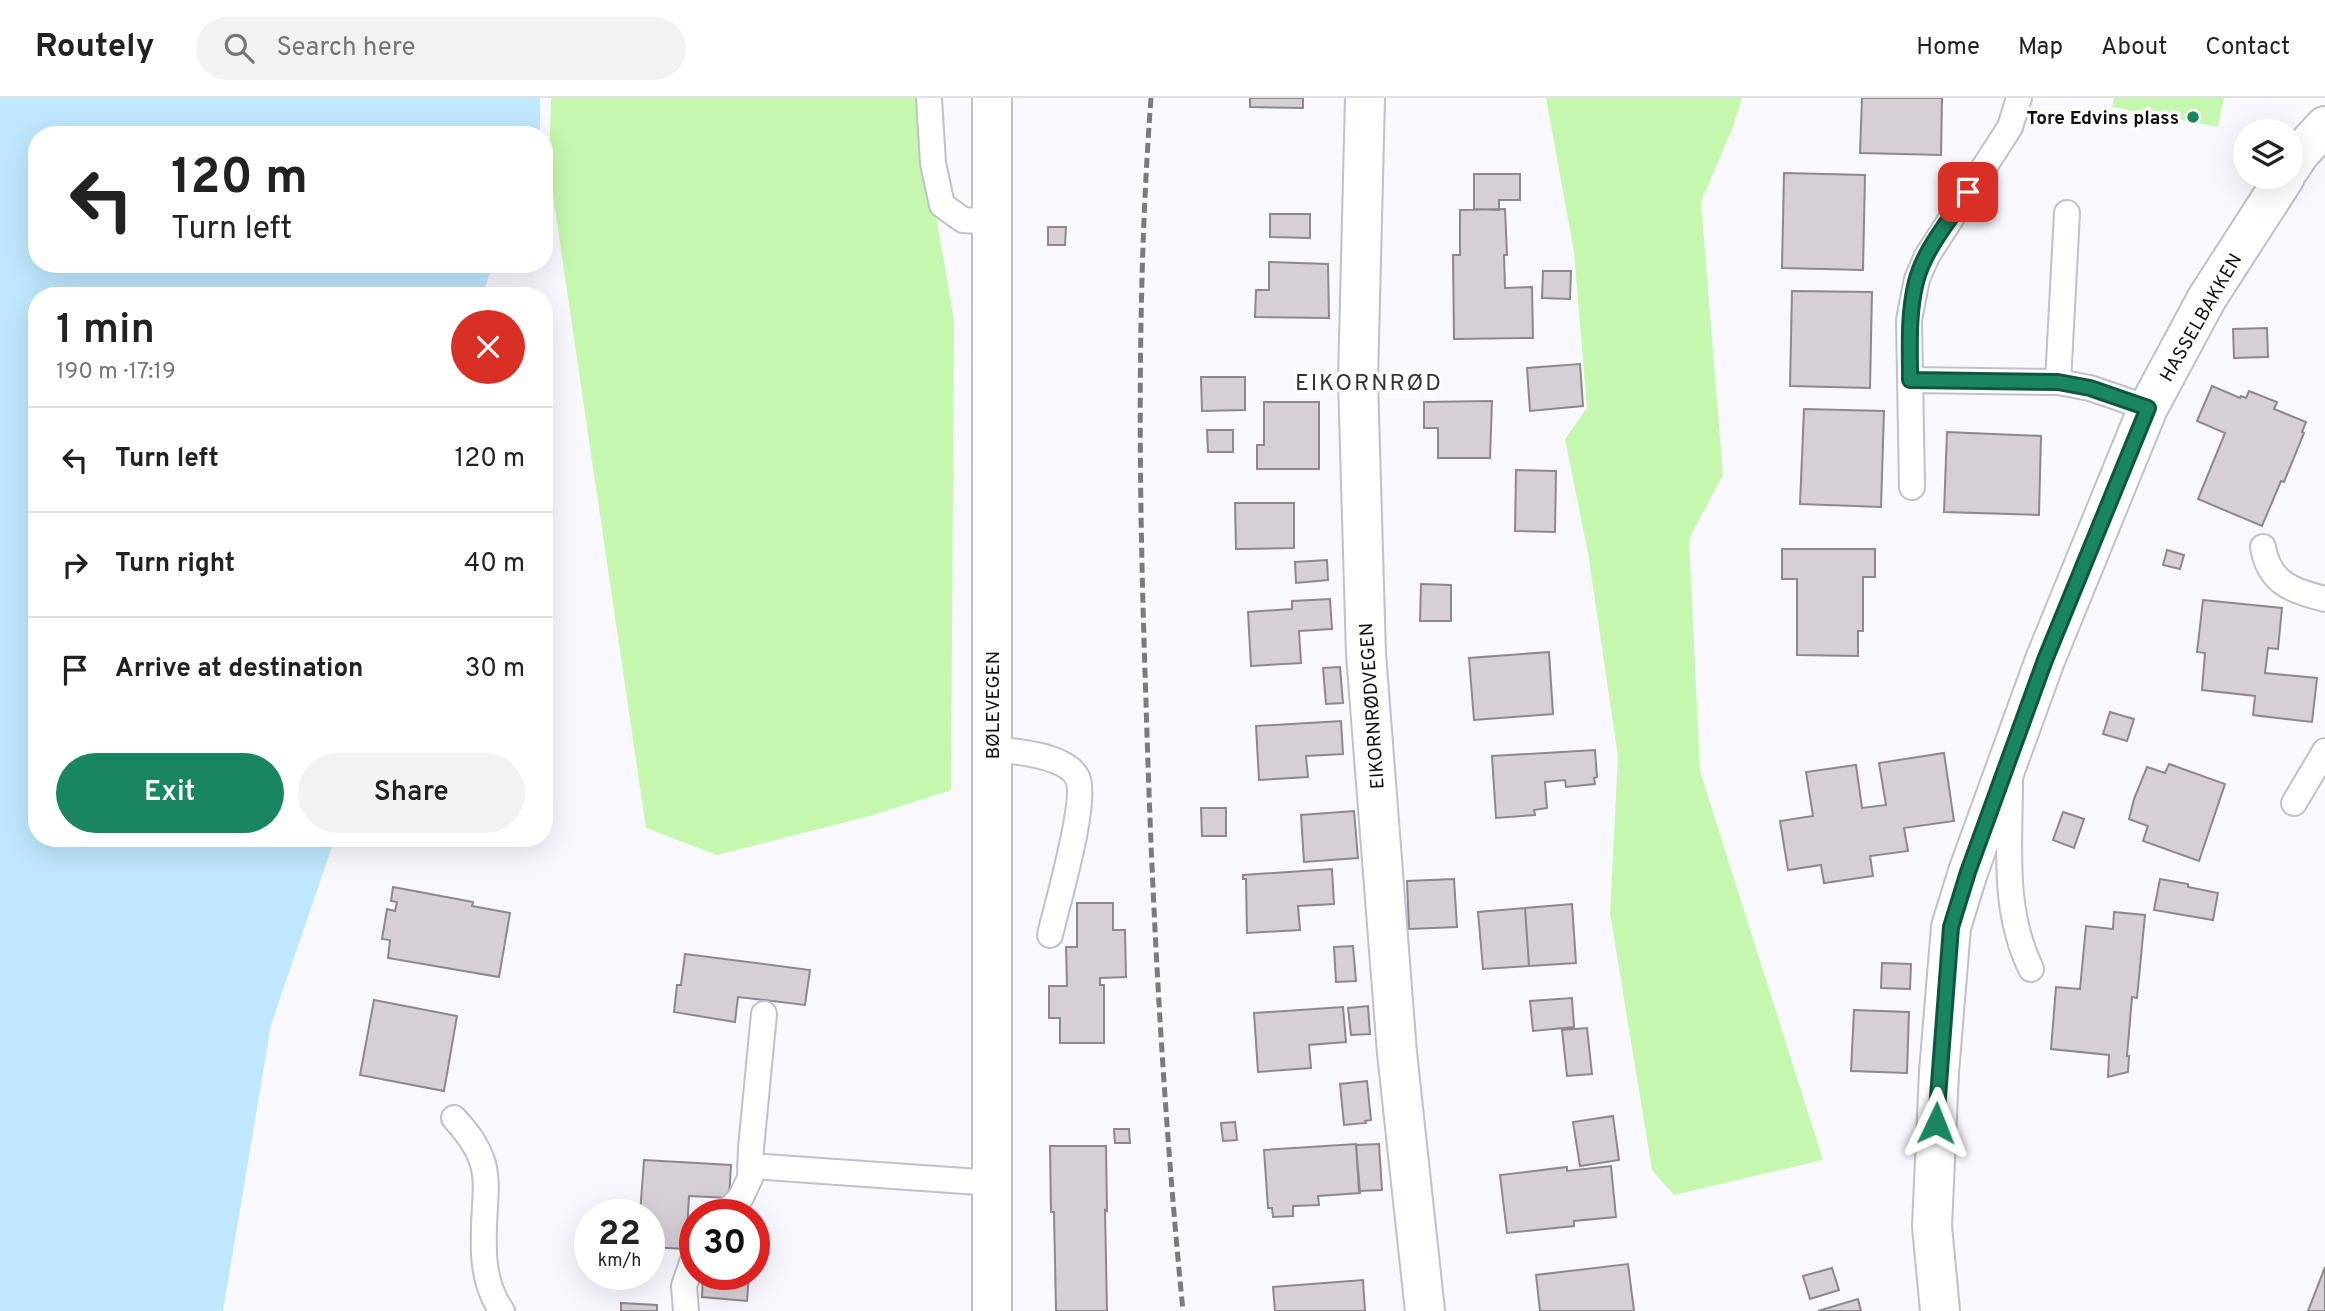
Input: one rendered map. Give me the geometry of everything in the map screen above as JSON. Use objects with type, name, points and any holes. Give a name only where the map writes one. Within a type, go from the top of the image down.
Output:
[{"type":"street","name":"BØLEVEGEN","points":[[992,98],[992,1311]]},
{"type":"street","name":"EIKORNRØDVEGEN","points":[[1364,98],[1358,380],[1366,654],[1397,1054],[1425,1311]]},
{"type":"street","points":[[2303,150],[2325,126]]},
{"type":"street","name":"HASSELBAKKEN","points":[[1940,1311],[1932,1226],[1939,1072],[1951,927],[1968,872],[2045,660],[2148,408],[2207,298],[2277,189]]},
{"type":"lane","points":[[929,98],[933,163],[942,205],[963,220],[993,222]]},
{"type":"lane","points":[[1912,487],[1909,320],[1917,279],[1927,257],[2010,127],[2019,98]]},
{"type":"lane","points":[[2058,382],[2067,213]]},
{"type":"lane","points":[[1910,380],[2058,382],[2090,388],[2148,408]]},
{"type":"lane","points":[[2263,547],[2266,563],[2276,578],[2293,589],[2325,599]]},
{"type":"lane","points":[[992,749],[1047,758],[1062,764],[1077,777],[1080,791],[1077,817],[1050,936]]},
{"type":"lane","points":[[2294,803],[2325,751]]},
{"type":"lane","points":[[2011,754],[2009,897],[2020,945],[2031,969]]},
{"type":"lane","points":[[739,1199],[750,1178],[764,1014]]},
{"type":"lane","points":[[454,1118],[468,1134],[482,1160],[486,1182],[483,1243],[488,1286],[502,1311]]},
{"type":"lane","points":[[750,1166],[993,1183]]},
{"type":"lane","points":[[684,1290],[686,1311]]},
{"type":"green space","points":[[551,98],[916,98],[954,320],[951,790],[870,816],[717,855],[646,828],[553,195],[553,126],[550,126]]},
{"type":"green space","points":[[1546,98],[1742,98],[1733,127],[1701,202],[1723,475],[1689,539],[1700,771],[1823,1160],[1674,1195],[1652,1170],[1610,913],[1618,757],[1588,553],[1565,439],[1587,408],[1574,252]]},
{"type":"green space","name":"Tore Edvins plass","points":[[2114,98],[2224,98],[2218,127],[2112,107]]},
{"type":"water","points":[[0,98],[540,98],[540,126],[28,126],[28,273],[489,273],[486,287],[28,287],[28,847],[332,847],[271,1025],[223,1311],[0,1311]]},
{"type":"building","points":[[1250,98],[1303,98],[1303,108],[1250,107]]},
{"type":"building","points":[[1862,98],[1942,98],[1941,155],[1860,153]]},
{"type":"building","points":[[1784,173],[1865,175],[1863,270],[1782,268]]},
{"type":"building","points":[[1474,174],[1520,174],[1520,200],[1499,200],[1499,210],[1474,209]]},
{"type":"building","points":[[1505,209],[1505,288],[1532,287],[1533,338],[1454,339],[1453,255],[1460,255],[1460,210]]},
{"type":"building","points":[[1270,214],[1310,214],[1310,238],[1270,237]]},
{"type":"building","points":[[1048,227],[1066,227],[1065,245],[1048,245]]},
{"type":"building","points":[[1269,262],[1328,264],[1329,318],[1255,317],[1256,290],[1269,290]]},
{"type":"building","points":[[1543,271],[1571,271],[1570,299],[1542,298]]},
{"type":"building","points":[[1792,291],[1872,292],[1870,388],[1790,386]]},
{"type":"building","points":[[2267,328],[2268,357],[2234,358],[2233,329]]},
{"type":"building","points":[[1580,364],[1583,406],[1530,411],[1527,368]]},
{"type":"building","points":[[1201,377],[1245,377],[1245,410],[1202,411]]},
{"type":"building","points":[[2212,386],[2240,398],[2246,398],[2249,391],[2277,402],[2274,409],[2306,422],[2284,482],[2281,481],[2262,526],[2198,499],[2225,433],[2197,421]]},
{"type":"building","points":[[1492,401],[1490,458],[1438,458],[1438,428],[1424,428],[1424,402]]},
{"type":"building","points":[[1264,402],[1319,402],[1319,469],[1257,469],[1257,445],[1264,445]]},
{"type":"building","points":[[1804,409],[1884,411],[1881,507],[1800,504]]},
{"type":"building","points":[[1207,430],[1233,430],[1233,452],[1208,452]]},
{"type":"building","points":[[1947,432],[2041,436],[2039,515],[1944,512]]},
{"type":"building","points":[[1516,470],[1556,471],[1555,532],[1515,531]]},
{"type":"building","points":[[1235,503],[1294,503],[1294,548],[1236,549]]},
{"type":"building","points":[[1782,549],[1875,549],[1875,577],[1863,577],[1863,631],[1858,631],[1858,656],[1797,655],[1797,579],[1782,579]]},
{"type":"building","points":[[2167,550],[2184,555],[2180,569],[2163,565]]},
{"type":"building","points":[[1327,560],[1328,580],[1296,583],[1295,562]]},
{"type":"building","points":[[1421,584],[1451,585],[1451,621],[1420,621]]},
{"type":"building","points":[[1330,599],[1332,629],[1299,631],[1301,663],[1251,666],[1248,612],[1292,609],[1292,601]]},
{"type":"building","points":[[2203,600],[2282,608],[2278,649],[2268,648],[2265,673],[2317,678],[2312,722],[2253,715],[2255,696],[2202,690],[2205,653],[2197,652]]},
{"type":"building","points":[[1549,652],[1553,714],[1474,720],[1469,658]]},
{"type":"building","points":[[1340,667],[1343,703],[1326,704],[1323,668]]},
{"type":"building","points":[[2110,712],[2134,719],[2127,741],[2103,734]]},
{"type":"building","points":[[1341,721],[1343,754],[1306,756],[1308,777],[1259,780],[1256,726]]},
{"type":"building","points":[[1595,750],[1595,784],[1566,787],[1565,780],[1545,782],[1547,808],[1534,810],[1535,815],[1496,818],[1492,756]]},
{"type":"building","points":[[1944,753],[1954,821],[1904,828],[1908,851],[1870,856],[1873,876],[1824,883],[1821,865],[1788,870],[1780,821],[1813,816],[1806,772],[1856,765],[1862,808],[1886,805],[1879,763]]},
{"type":"building","points":[[2169,764],[2225,784],[2199,861],[2143,841],[2148,826],[2129,819],[2147,767],[2165,773]]},
{"type":"building","points":[[1201,808],[1226,808],[1226,836],[1202,836]]},
{"type":"building","points":[[1354,811],[1358,858],[1304,862],[1301,815]]},
{"type":"building","points":[[2063,812],[2084,819],[2074,848],[2053,840]]},
{"type":"building","points":[[1332,869],[1334,904],[1298,906],[1300,930],[1247,933],[1246,879],[1243,879],[1243,875]]},
{"type":"building","points":[[1454,879],[1457,927],[1409,929],[1407,881]]},
{"type":"building","points":[[2160,879],[2218,893],[2213,920],[2154,910]]},
{"type":"building","points":[[393,887],[473,902],[472,906],[510,913],[499,977],[388,958],[390,940],[382,939],[387,909],[395,911],[397,902],[391,901]]},
{"type":"building","points":[[1077,903],[1113,903],[1113,930],[1125,930],[1126,977],[1100,978],[1100,985],[1104,985],[1104,1043],[1060,1043],[1060,1018],[1049,1018],[1049,986],[1067,986],[1066,947],[1077,947]]},
{"type":"building","points":[[1572,904],[1576,963],[1529,966],[1525,908]]},
{"type":"building","points":[[1525,908],[1529,966],[1483,969],[1478,912]]},
{"type":"building","points":[[2114,912],[2145,915],[2137,998],[2132,997],[2128,1072],[2108,1077],[2109,1055],[2051,1049],[2056,987],[2080,989],[2086,926],[2113,929]]},
{"type":"building","points":[[1353,946],[1356,981],[1336,982],[1334,947]]},
{"type":"building","points":[[685,954],[810,970],[805,1005],[738,997],[735,1022],[674,1012]]},
{"type":"building","points":[[1882,963],[1911,964],[1910,989],[1881,988]]},
{"type":"building","points":[[1572,998],[1574,1027],[1533,1031],[1530,1001]]},
{"type":"building","points":[[374,1000],[457,1016],[444,1091],[360,1075]]},
{"type":"building","points":[[1368,1006],[1370,1034],[1351,1035],[1348,1008]]},
{"type":"building","points":[[1343,1007],[1346,1042],[1309,1045],[1311,1068],[1258,1072],[1254,1013]]},
{"type":"building","points":[[1854,1010],[1909,1012],[1907,1073],[1851,1071]]},
{"type":"building","points":[[1587,1028],[1592,1074],[1567,1076],[1562,1030]]},
{"type":"building","points":[[1367,1081],[1371,1120],[1344,1125],[1340,1084]]},
{"type":"building","points":[[1613,1116],[1619,1160],[1580,1166],[1573,1122]]},
{"type":"building","points":[[1235,1122],[1237,1140],[1223,1141],[1221,1123]]},
{"type":"building","points":[[1114,1129],[1129,1129],[1130,1143],[1115,1143]]},
{"type":"building","points":[[1356,1144],[1360,1193],[1318,1196],[1319,1205],[1293,1206],[1293,1216],[1273,1217],[1272,1208],[1268,1208],[1264,1150]]},
{"type":"building","points":[[1379,1144],[1382,1190],[1359,1191],[1356,1145]]},
{"type":"building","points":[[1050,1146],[1106,1146],[1107,1311],[1056,1311]]},
{"type":"building","points":[[644,1160],[731,1165],[729,1198],[689,1196],[689,1199],[679,1199],[679,1249],[665,1248],[665,1199],[641,1199]]},
{"type":"building","points":[[1611,1166],[1616,1217],[1574,1221],[1574,1226],[1507,1233],[1500,1175],[1567,1167],[1567,1171]]},
{"type":"building","points":[[1628,1264],[1634,1311],[1540,1311],[1536,1275]]},
{"type":"building","points":[[2325,1267],[2325,1311],[2308,1311]]},
{"type":"building","points":[[1832,1268],[1839,1290],[1810,1299],[1803,1276]]},
{"type":"building","points":[[1363,1280],[1365,1311],[1275,1311],[1273,1287]]},
{"type":"building","points":[[702,1290],[748,1290],[747,1301],[702,1297]]},
{"type":"building","points":[[1858,1299],[1861,1311],[1818,1311]]},
{"type":"building","points":[[621,1303],[657,1305],[657,1311],[621,1311]]},
{"type":"railway","points":[[1151,98],[1141,324],[1144,627],[1159,1007],[1183,1311]]},
{"type":"place","name":"Tore Edvins plass","points":[[2193,117]]},
{"type":"district","name":"EIKORNRØD","points":[[1369,382]]},
{"type":"route","points":[[1936,1123],[1951,927],[1968,872],[2045,660],[2148,408],[2090,388],[2058,382],[1910,380],[1909,320],[1917,279],[1927,257],[1968,192]]}]
